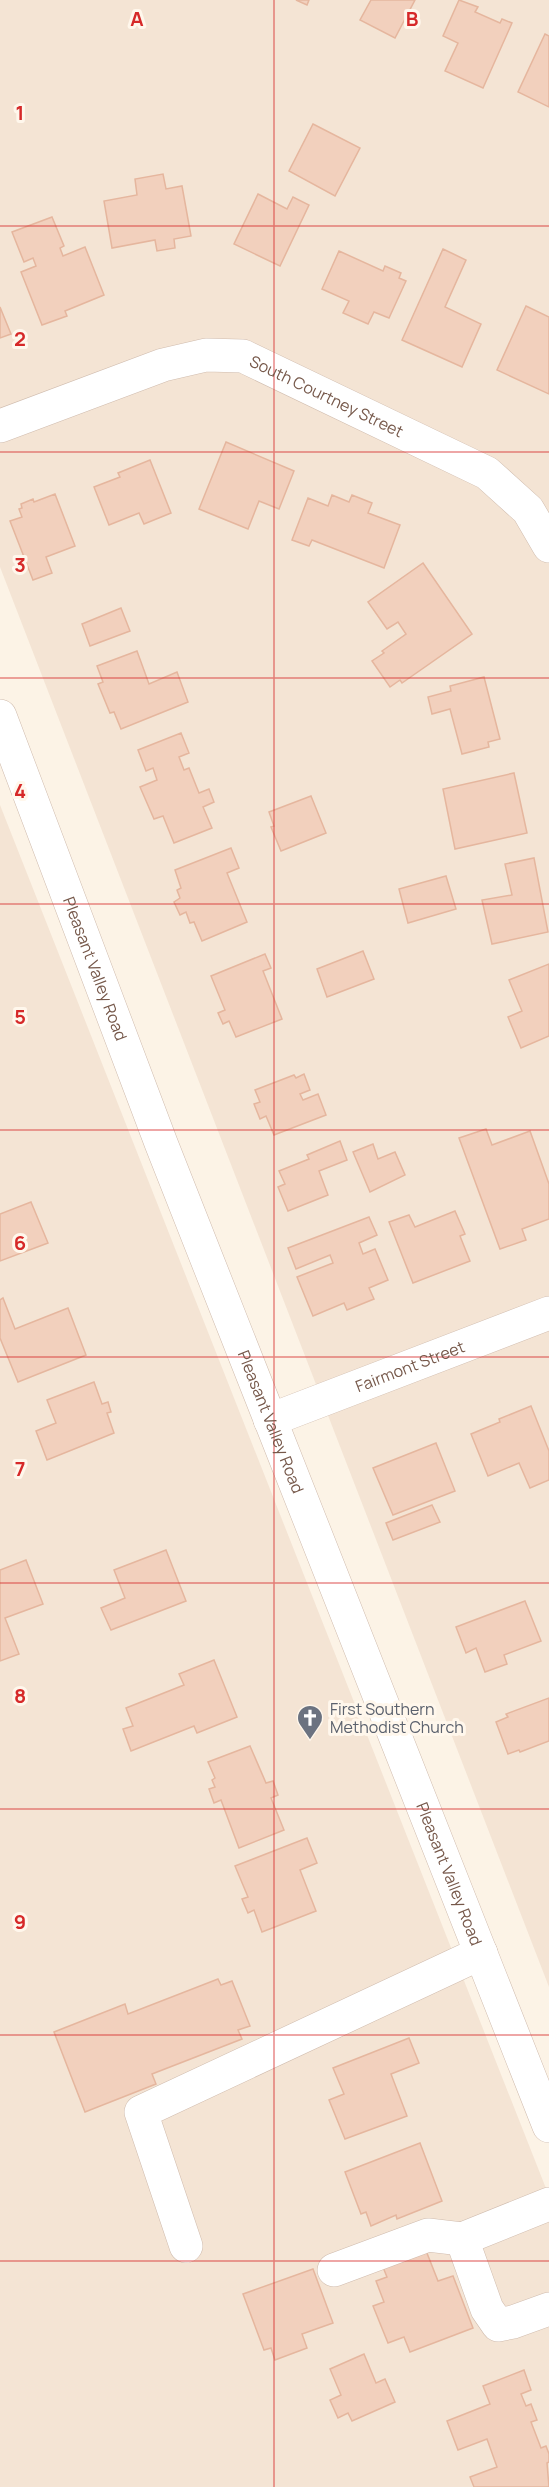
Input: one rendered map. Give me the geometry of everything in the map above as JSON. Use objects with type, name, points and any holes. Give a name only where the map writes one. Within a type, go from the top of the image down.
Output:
[{"type":"street","name":"South Courtney Street","points":[[0,426],[163,365],[206,355],[243,356],[487,473],[528,510],[549,546]]},
{"type":"street","name":"Pleasant Valley Road","points":[[0,716],[161,1143],[549,2126]]},
{"type":"street","name":"Fairmont Street","points":[[270,1420],[549,1313]]},
{"type":"street","points":[[186,2246],[141,2112],[481,1953]]},
{"type":"street","points":[[334,2270],[428,2235],[462,2239],[549,2204]]},
{"type":"street","points":[[462,2239],[487,2309],[498,2325],[549,2310]]},
{"type":"shaded area","points":[[0,0],[549,0],[549,1987],[0,567]]},
{"type":"shaded area","points":[[0,805],[549,2196],[549,2487],[0,2487]]},
{"type":"building","points":[[296,0],[309,0],[307,5]]},
{"type":"building","points":[[371,0],[415,0],[395,38],[360,20]]},
{"type":"building","points":[[459,0],[478,7],[475,12],[500,23],[502,19],[512,23],[483,88],[445,71],[458,43],[443,36]]},
{"type":"building","points":[[545,34],[549,36],[549,107],[518,92]]},
{"type":"building","points":[[313,124],[360,148],[335,196],[289,171]]},
{"type":"building","points":[[163,174],[166,189],[182,186],[191,236],[174,239],[175,248],[157,251],[155,240],[112,248],[104,201],[137,195],[135,179]]},
{"type":"building","points":[[258,194],[287,209],[293,197],[309,205],[280,266],[234,244]]},
{"type":"building","points":[[52,217],[64,246],[60,248],[63,256],[85,247],[104,295],[65,311],[67,316],[42,325],[21,272],[36,266],[33,258],[24,262],[12,232]]},
{"type":"building","points":[[443,249],[466,260],[445,307],[481,324],[462,367],[402,340]]},
{"type":"building","points":[[339,251],[383,271],[385,266],[401,273],[399,278],[406,281],[389,318],[374,312],[368,324],[343,313],[349,301],[322,289]]},
{"type":"building","points":[[526,306],[549,317],[549,394],[497,370]]},
{"type":"building","points":[[0,307],[11,334],[0,338]]},
{"type":"building","points":[[226,442],[294,471],[279,509],[259,501],[248,529],[199,509]]},
{"type":"building","points":[[150,460],[171,513],[144,524],[139,513],[109,525],[94,487],[120,477],[118,473]]},
{"type":"building","points":[[55,494],[75,546],[46,557],[52,573],[33,580],[10,521],[22,517],[19,509],[22,508],[21,504]]},
{"type":"building","points":[[332,495],[349,502],[352,495],[372,503],[368,513],[400,525],[384,568],[312,540],[309,546],[292,540],[308,498],[328,506]]},
{"type":"building","points":[[423,563],[472,634],[402,683],[400,680],[390,687],[372,661],[406,634],[398,622],[387,629],[368,602]]},
{"type":"building","points":[[121,608],[130,631],[90,646],[82,624]]},
{"type":"building","points":[[137,651],[149,684],[177,672],[188,702],[121,729],[114,712],[110,713],[98,684],[103,682],[97,666]]},
{"type":"building","points":[[484,677],[500,739],[488,742],[489,747],[462,754],[450,709],[432,714],[428,697],[451,691],[450,686]]},
{"type":"building","points":[[181,733],[189,753],[179,757],[184,770],[189,768],[199,793],[209,789],[214,802],[203,807],[212,828],[174,843],[163,816],[154,819],[140,787],[157,780],[153,768],[146,771],[138,750]]},
{"type":"building","points":[[514,773],[527,833],[455,849],[443,789]]},
{"type":"building","points":[[311,796],[326,833],[281,851],[271,827],[274,826],[269,812]]},
{"type":"building","points":[[231,848],[239,868],[227,873],[247,922],[202,941],[194,922],[190,923],[186,912],[180,915],[174,902],[180,898],[177,890],[181,888],[175,870]]},
{"type":"building","points":[[534,858],[548,932],[492,944],[482,900],[512,895],[505,864]]},
{"type":"building","points":[[446,876],[456,909],[408,923],[399,889]]},
{"type":"building","points":[[363,951],[374,979],[327,997],[317,969]]},
{"type":"building","points":[[265,954],[271,968],[263,971],[282,1019],[236,1037],[229,1021],[223,1024],[218,1013],[225,1010],[211,976]]},
{"type":"building","points":[[549,964],[549,1036],[521,1048],[508,1017],[522,1011],[509,980]]},
{"type":"building","points":[[304,1074],[310,1090],[300,1094],[303,1100],[318,1094],[326,1115],[274,1135],[266,1116],[260,1119],[254,1104],[260,1102],[255,1090],[294,1075],[296,1078]]},
{"type":"building","points":[[486,1129],[492,1145],[530,1131],[549,1184],[549,1219],[522,1229],[526,1240],[500,1249],[459,1138]]},
{"type":"building","points":[[340,1141],[347,1160],[319,1171],[328,1195],[288,1211],[278,1187],[285,1184],[279,1171],[309,1159],[307,1155]]},
{"type":"building","points":[[373,1144],[378,1159],[395,1152],[405,1175],[370,1192],[353,1152]]},
{"type":"building","points":[[31,1202],[48,1243],[0,1261],[0,1214]]},
{"type":"building","points":[[455,1211],[465,1234],[460,1236],[470,1261],[413,1283],[389,1222],[409,1215],[415,1227]]},
{"type":"building","points":[[369,1217],[377,1235],[359,1243],[363,1254],[375,1249],[388,1280],[369,1288],[374,1299],[347,1310],[344,1303],[313,1316],[297,1277],[333,1263],[330,1255],[296,1269],[288,1248]]},
{"type":"building","points":[[3,1298],[15,1329],[68,1308],[86,1355],[18,1382],[0,1338],[0,1300]]},
{"type":"building","points":[[94,1382],[102,1404],[108,1402],[111,1412],[107,1413],[114,1433],[47,1460],[36,1431],[56,1423],[47,1400]]},
{"type":"building","points":[[531,1406],[549,1451],[549,1480],[530,1488],[519,1463],[488,1476],[471,1434]]},
{"type":"building","points":[[436,1443],[455,1491],[393,1515],[373,1468]]},
{"type":"building","points":[[432,1505],[440,1522],[393,1540],[386,1523]]},
{"type":"building","points":[[166,1550],[186,1601],[111,1630],[101,1608],[125,1598],[114,1570]]},
{"type":"building","points":[[26,1560],[43,1604],[5,1618],[19,1654],[0,1661],[0,1570]]},
{"type":"building","points":[[525,1601],[541,1641],[504,1655],[507,1664],[485,1672],[476,1648],[466,1653],[456,1627]]},
{"type":"building","points":[[214,1660],[237,1717],[197,1733],[194,1726],[131,1751],[123,1729],[133,1726],[126,1708],[184,1685],[179,1674]]},
{"type":"building","points":[[549,1698],[549,1741],[508,1754],[496,1722],[508,1717],[506,1714]]},
{"type":"building","points":[[250,1746],[266,1783],[273,1781],[278,1795],[271,1798],[284,1830],[239,1848],[221,1800],[214,1803],[209,1789],[215,1787],[212,1780],[215,1778],[208,1762]]},
{"type":"building","points":[[307,1838],[317,1863],[300,1870],[316,1911],[262,1932],[254,1910],[248,1913],[242,1899],[248,1897],[235,1866]]},
{"type":"building","points":[[218,1979],[221,1985],[232,1981],[250,2026],[238,2030],[242,2039],[152,2074],[156,2084],[85,2112],[54,2032],[125,2004],[128,2014]]},
{"type":"building","points":[[409,2038],[419,2063],[391,2074],[407,2116],[345,2139],[329,2100],[344,2094],[333,2068]]},
{"type":"building","points":[[420,2143],[442,2201],[397,2219],[396,2215],[371,2226],[366,2212],[361,2214],[345,2172]]},
{"type":"building","points":[[423,2243],[438,2281],[453,2276],[473,2328],[410,2352],[404,2337],[388,2343],[373,2306],[384,2302],[376,2281],[387,2277],[380,2260]]},
{"type":"building","points":[[313,2269],[333,2323],[302,2334],[307,2348],[275,2360],[271,2348],[264,2350],[243,2294]]},
{"type":"building","points":[[364,2354],[376,2383],[385,2379],[395,2402],[352,2421],[348,2413],[338,2418],[330,2400],[341,2395],[330,2369]]},
{"type":"building","points":[[524,2370],[531,2390],[521,2394],[526,2406],[531,2404],[537,2420],[531,2422],[541,2448],[546,2446],[549,2454],[547,2463],[549,2487],[474,2487],[470,2477],[497,2467],[487,2439],[458,2450],[447,2421],[490,2404],[483,2386]]},
{"type":"place","name":"First Southern Methodist Church","points":[[310,1741]]}]
